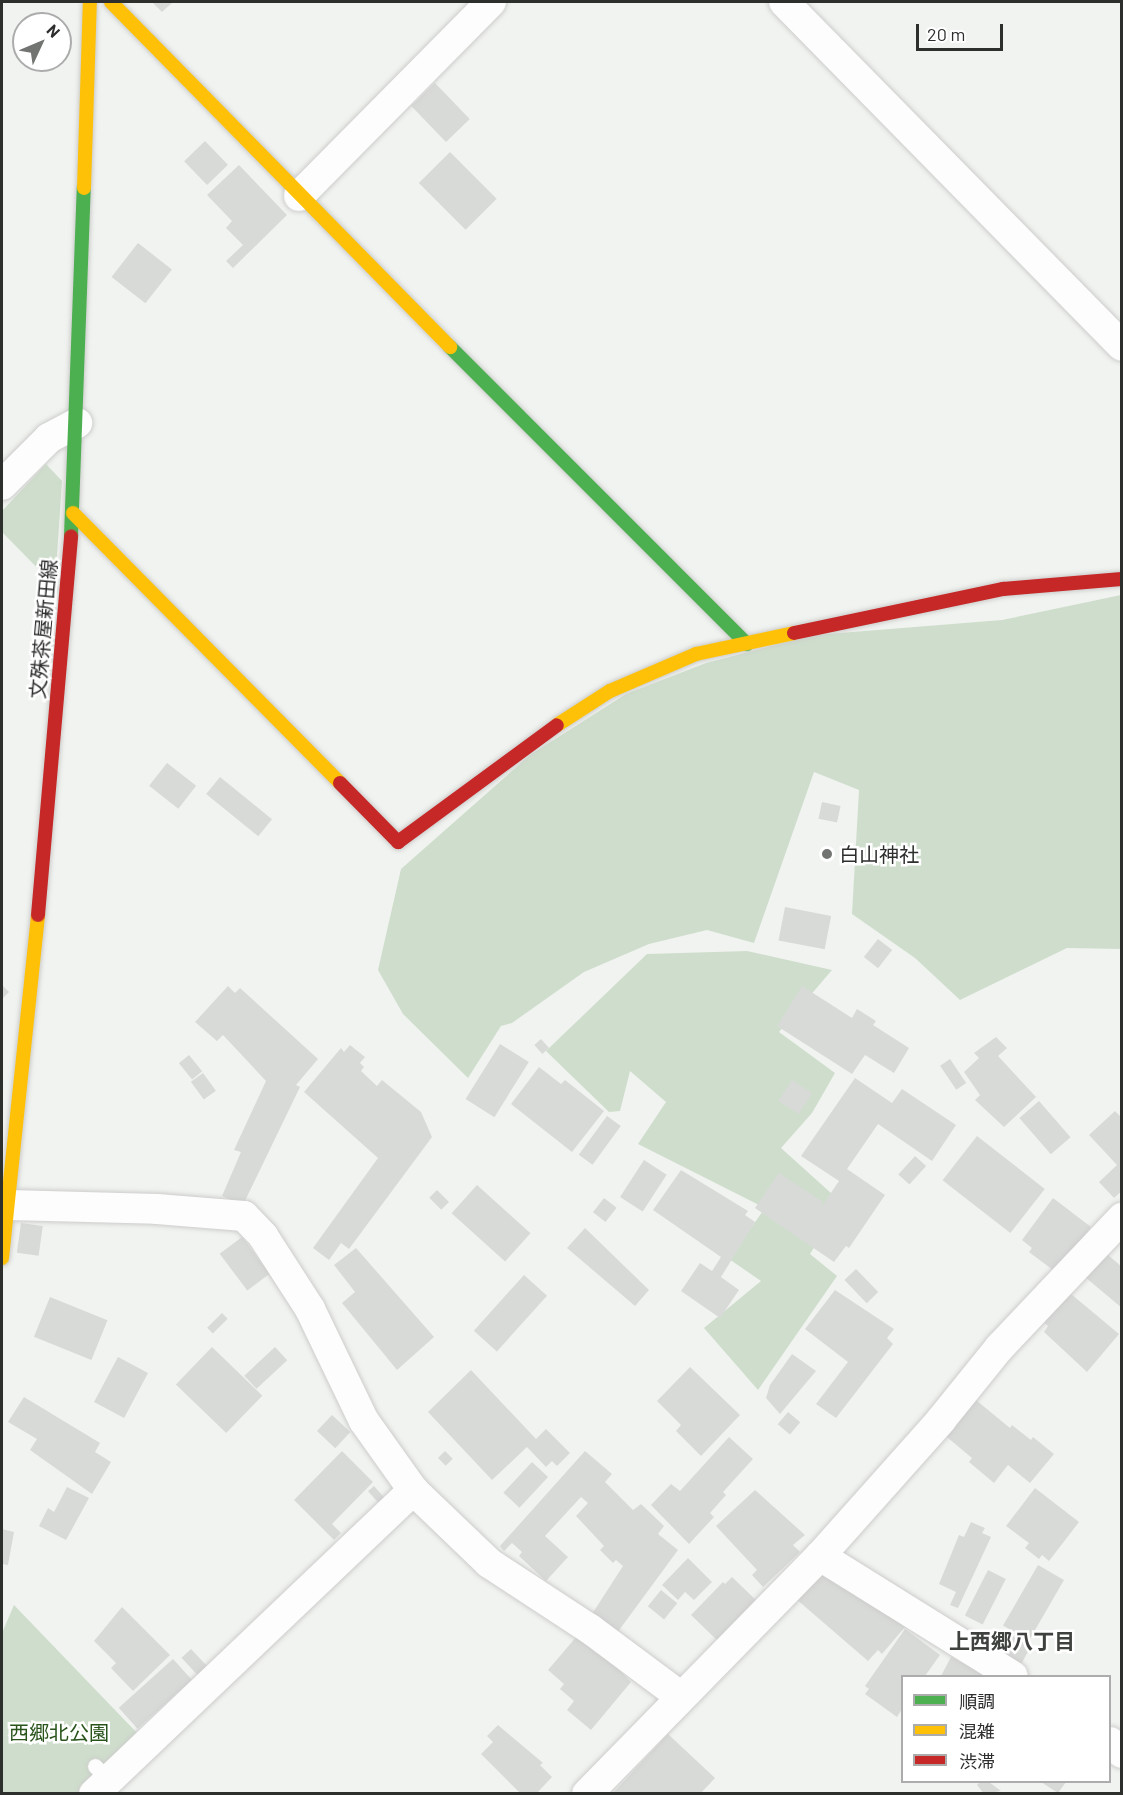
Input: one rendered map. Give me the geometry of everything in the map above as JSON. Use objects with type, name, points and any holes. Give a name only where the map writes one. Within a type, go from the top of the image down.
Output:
[{"type":"street","name":"文殊茶屋新田線","points":[[2,1258],[9,1205],[9,1119],[73,513],[90,2]]},
{"type":"street","points":[[111,2],[299,196],[747,644]]},
{"type":"street","points":[[299,196],[491,2]]},
{"type":"street","points":[[784,2],[1122,346]]},
{"type":"street","points":[[2,485],[49,438],[77,423]]},
{"type":"street","points":[[73,513],[398,842],[544,733],[610,691],[696,654],[1003,589],[1122,579]]},
{"type":"street","points":[[9,1205],[157,1209],[244,1216],[263,1236],[310,1309],[364,1421],[413,1490],[489,1563],[591,1629],[680,1696]]},
{"type":"street","points":[[587,1794],[680,1696],[820,1556],[941,1420],[1000,1347],[1122,1218]]},
{"type":"street","points":[[100,1780],[413,1490]]},
{"type":"street","points":[[820,1556],[1010,1675]]},
{"type":"green space","points":[[46,464],[62,481],[55,586],[2,532],[2,511]]},
{"type":"green space","points":[[1121,595],[1121,949],[1067,948],[960,1000],[915,958],[852,914],[859,790],[814,772],[754,943],[707,930],[649,944],[584,972],[512,1023],[501,1026],[468,1078],[403,1014],[378,970],[401,869],[530,755],[626,694],[706,663],[815,635],[1002,620]]},
{"type":"green space","points":[[747,951],[832,970],[779,1032],[835,1073],[812,1113],[781,1148],[842,1203],[810,1254],[837,1276],[758,1390],[704,1328],[761,1281],[729,1259],[765,1208],[638,1144],[666,1102],[630,1071],[620,1111],[609,1112],[546,1051],[647,954]]},
{"type":"green space","name":"西郷北公園","points":[[14,1605],[139,1735],[78,1793],[2,1794],[2,1633]]},
{"type":"building","points":[[152,2],[173,2],[162,12]]},
{"type":"building","points":[[435,83],[470,119],[446,142],[411,106]]},
{"type":"building","points":[[205,141],[228,165],[207,185],[184,161]]},
{"type":"building","points":[[450,152],[497,199],[466,230],[419,183]]},
{"type":"building","points":[[239,165],[287,215],[233,268],[226,261],[243,245],[226,228],[232,221],[207,195]]},
{"type":"building","points":[[138,243],[172,269],[145,303],[112,277]]},
{"type":"building","points":[[167,763],[196,786],[178,809],[149,786]]},
{"type":"building","points":[[220,777],[272,819],[258,836],[206,794]]},
{"type":"building","points":[[822,802],[841,806],[837,823],[818,819]]},
{"type":"building","points":[[785,907],[831,916],[825,949],[779,940]]},
{"type":"building","points":[[878,939],[892,950],[878,968],[864,957]]},
{"type":"building","points":[[2,985],[9,992],[2,999]]},
{"type":"building","points":[[228,986],[235,993],[240,988],[318,1059],[296,1085],[300,1087],[243,1205],[222,1196],[241,1152],[234,1150],[266,1081],[223,1035],[217,1041],[195,1022]]},
{"type":"building","points":[[802,986],[852,1018],[857,1009],[876,1021],[873,1025],[909,1048],[894,1073],[865,1055],[852,1074],[777,1026]]},
{"type":"building","points":[[996,1037],[1007,1048],[998,1056],[1036,1097],[1004,1127],[975,1100],[980,1095],[964,1072],[979,1058],[974,1053]]},
{"type":"building","points":[[541,1039],[549,1048],[542,1054],[534,1045]]},
{"type":"building","points":[[500,1044],[529,1062],[494,1117],[466,1099]]},
{"type":"building","points":[[350,1045],[365,1057],[360,1063],[364,1067],[361,1071],[377,1086],[382,1080],[421,1112],[432,1137],[349,1249],[341,1243],[329,1260],[313,1248],[378,1158],[304,1092],[341,1048],[344,1052]]},
{"type":"building","points":[[189,1055],[202,1071],[192,1080],[179,1063]]},
{"type":"building","points":[[950,1059],[966,1083],[956,1090],[940,1066]]},
{"type":"building","points":[[539,1067],[561,1084],[565,1080],[604,1111],[572,1152],[511,1104]]},
{"type":"building","points":[[203,1073],[216,1091],[204,1100],[191,1082]]},
{"type":"building","points":[[855,1078],[892,1103],[902,1089],[956,1125],[932,1161],[878,1124],[847,1169],[885,1195],[849,1248],[846,1246],[834,1262],[755,1208],[779,1173],[823,1202],[820,1209],[839,1181],[801,1156]]},
{"type":"building","points":[[792,1080],[812,1093],[799,1114],[778,1101]]},
{"type":"building","points":[[1039,1101],[1070,1137],[1051,1154],[1019,1118]]},
{"type":"building","points":[[1115,1111],[1122,1118],[1122,1191],[1114,1198],[1099,1182],[1117,1165],[1089,1135]]},
{"type":"building","points":[[607,1116],[621,1126],[593,1165],[579,1155]]},
{"type":"building","points":[[977,1136],[1045,1189],[1010,1233],[943,1180]]},
{"type":"building","points":[[915,1156],[926,1166],[909,1185],[898,1175]]},
{"type":"building","points":[[644,1160],[667,1175],[643,1212],[620,1197]]},
{"type":"building","points":[[681,1170],[748,1211],[745,1215],[755,1222],[721,1277],[739,1290],[720,1318],[681,1291],[700,1263],[712,1271],[721,1257],[653,1210]]},
{"type":"building","points":[[477,1185],[531,1233],[505,1261],[452,1213]]},
{"type":"building","points":[[437,1190],[449,1202],[441,1210],[429,1198]]},
{"type":"building","points":[[604,1198],[617,1208],[606,1222],[593,1212]]},
{"type":"building","points":[[1053,1198],[1091,1227],[1057,1273],[1029,1252],[1032,1248],[1022,1240]]},
{"type":"building","points":[[21,1223],[43,1226],[39,1256],[17,1253]]},
{"type":"building","points":[[585,1228],[649,1290],[635,1306],[567,1248]]},
{"type":"building","points":[[242,1237],[270,1274],[247,1291],[220,1254]]},
{"type":"building","points":[[356,1248],[434,1337],[397,1370],[342,1303],[355,1292],[334,1265]]},
{"type":"building","points":[[1100,1248],[1122,1267],[1122,1308],[1079,1272]]},
{"type":"building","points":[[856,1269],[878,1292],[867,1303],[844,1280]]},
{"type":"building","points":[[524,1275],[547,1296],[497,1351],[474,1331]]},
{"type":"building","points":[[1065,1289],[1119,1334],[1087,1372],[1044,1332],[1048,1326],[1040,1319]]},
{"type":"building","points":[[835,1290],[894,1329],[887,1338],[893,1344],[836,1418],[816,1404],[848,1362],[805,1329]]},
{"type":"building","points":[[50,1297],[107,1320],[91,1360],[34,1337]]},
{"type":"building","points":[[222,1313],[228,1319],[213,1334],[207,1328]]},
{"type":"building","points":[[212,1347],[262,1396],[226,1433],[176,1384]]},
{"type":"building","points":[[275,1347],[287,1360],[257,1389],[244,1376]]},
{"type":"building","points":[[792,1354],[816,1371],[780,1414],[766,1398],[770,1385]]},
{"type":"building","points":[[118,1357],[148,1373],[124,1418],[94,1402]]},
{"type":"building","points":[[690,1367],[740,1415],[701,1456],[676,1431],[681,1425],[657,1401]]},
{"type":"building","points":[[471,1370],[536,1439],[546,1429],[570,1453],[557,1466],[552,1461],[546,1467],[527,1447],[492,1480],[428,1412]]},
{"type":"building","points":[[971,1396],[1010,1428],[1012,1425],[1031,1440],[1033,1437],[1054,1454],[1030,1483],[1008,1465],[994,1483],[969,1462],[972,1458],[942,1433]]},
{"type":"building","points":[[24,1397],[100,1443],[95,1452],[111,1462],[92,1494],[30,1450],[37,1439],[8,1422]]},
{"type":"building","points":[[788,1412],[800,1422],[790,1435],[778,1424]]},
{"type":"building","points":[[332,1415],[350,1432],[335,1448],[317,1431]]},
{"type":"building","points":[[729,1437],[753,1459],[723,1492],[726,1495],[710,1513],[714,1517],[689,1544],[651,1505],[671,1484],[680,1491]]},
{"type":"building","points":[[342,1451],[373,1482],[332,1524],[341,1533],[334,1540],[294,1500]]},
{"type":"building","points":[[445,1451],[453,1459],[446,1466],[438,1458]]},
{"type":"building","points":[[585,1451],[612,1474],[605,1482],[633,1510],[641,1504],[664,1526],[658,1534],[678,1550],[617,1633],[592,1614],[623,1566],[616,1560],[613,1563],[600,1550],[604,1546],[576,1516],[588,1503],[581,1497],[545,1536],[568,1557],[546,1581],[519,1556],[522,1552],[512,1543],[504,1551],[500,1546]]},
{"type":"building","points":[[532,1462],[548,1477],[519,1508],[503,1493]]},
{"type":"building","points":[[374,1486],[384,1497],[378,1503],[368,1491]]},
{"type":"building","points":[[67,1487],[89,1498],[66,1540],[39,1526],[48,1508],[54,1512]]},
{"type":"building","points":[[1035,1488],[1079,1522],[1049,1561],[1042,1555],[1039,1559],[1025,1548],[1029,1543],[1006,1526]]},
{"type":"building","points":[[755,1490],[805,1535],[793,1545],[800,1552],[763,1587],[752,1575],[757,1570],[716,1526]]},
{"type":"building","points":[[971,1522],[985,1528],[982,1533],[991,1537],[958,1608],[950,1605],[956,1592],[939,1584],[959,1535],[964,1537]]},
{"type":"building","points":[[2,1529],[14,1532],[8,1565],[2,1564]]},
{"type":"building","points":[[688,1558],[712,1582],[694,1600],[685,1592],[678,1600],[662,1585]]},
{"type":"building","points":[[827,1562],[876,1609],[879,1605],[905,1627],[882,1654],[878,1650],[868,1661],[795,1598]]},
{"type":"building","points":[[1038,1565],[1064,1580],[1029,1641],[1003,1626]]},
{"type":"building","points":[[988,1570],[1006,1579],[983,1625],[965,1615]]},
{"type":"building","points":[[732,1577],[760,1604],[721,1644],[691,1615],[723,1582],[725,1584]]},
{"type":"building","points":[[661,1590],[677,1603],[664,1620],[648,1606]]},
{"type":"building","points":[[122,1607],[170,1655],[133,1691],[111,1668],[116,1663],[94,1641]]},
{"type":"building","points":[[905,1629],[940,1655],[926,1675],[901,1675],[901,1711],[897,1717],[865,1694],[869,1689],[865,1686]]},
{"type":"building","points":[[1004,1631],[1031,1646],[1018,1670],[991,1655]]},
{"type":"building","points":[[577,1636],[597,1653],[600,1650],[631,1682],[591,1730],[567,1710],[574,1701],[560,1689],[564,1684],[548,1670]]},
{"type":"building","points":[[191,1649],[207,1666],[197,1675],[181,1658]]},
{"type":"building","points":[[951,1657],[983,1674],[982,1675],[942,1675]]},
{"type":"building","points":[[173,1659],[192,1680],[137,1729],[119,1708]]},
{"type":"building","points":[[498,1725],[543,1763],[540,1765],[552,1777],[536,1794],[521,1794],[481,1754],[493,1742],[487,1736]]},
{"type":"building","points":[[668,1734],[715,1778],[700,1794],[612,1794]]},
{"type":"building","points":[[990,1783],[1001,1791],[984,1794],[977,1785]]},
{"type":"building","points":[[1043,1783],[1065,1783],[1058,1793]]},
{"type":"traffic: fast","points":[[71,536],[84,188]]},
{"type":"traffic: fast","points":[[450,347],[747,644]]},
{"type":"traffic: slow","points":[[84,188],[90,2]]},
{"type":"traffic: slow","points":[[111,2],[450,347]]},
{"type":"traffic: slow","points":[[73,513],[340,783]]},
{"type":"traffic: slow","points":[[557,725],[610,691],[696,654],[794,633]]},
{"type":"traffic: slow","points":[[2,1258],[38,915]]},
{"type":"traffic: jam","points":[[38,915],[71,536]]},
{"type":"traffic: jam","points":[[794,633],[1003,589],[1122,579]]},
{"type":"traffic: jam","points":[[340,783],[398,842],[557,725]]},
{"type":"place","name":"白山神社","points":[[827,854]]},
{"type":"district","name":"上西郷八丁目","points":[[1012,1641]]}]
